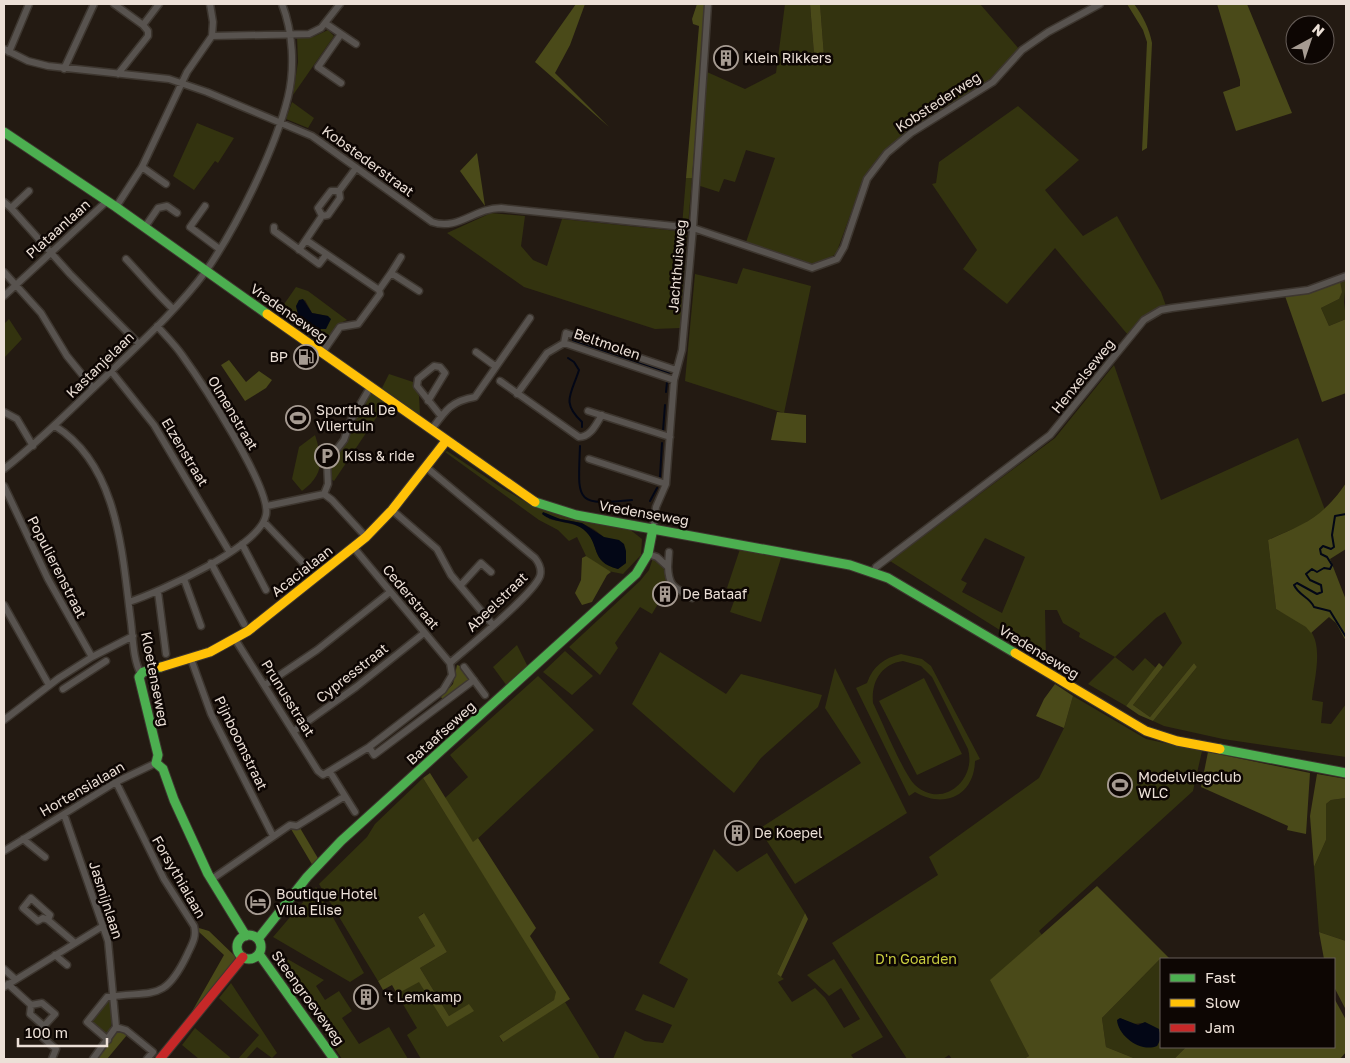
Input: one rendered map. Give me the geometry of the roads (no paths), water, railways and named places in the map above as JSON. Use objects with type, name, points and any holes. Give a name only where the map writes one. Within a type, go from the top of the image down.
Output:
[{"type":"main road","name":"Vredenseweg","points":[[4,132],[116,207],[535,502],[576,516],[653,528],[850,565],[874,572],[907,589],[1146,732],[1177,741],[1346,773]]},
{"type":"main road","name":"Acacialaan","points":[[141,674],[191,659],[235,639],[366,537],[392,510],[446,441]]},
{"type":"main road","name":"Bataafseweg","points":[[258,939],[307,877],[335,848],[636,574],[648,554],[653,528]]},
{"type":"main road","name":"Kloetenseweg","points":[[141,674],[139,681],[158,755],[156,763],[163,769],[178,810],[212,879],[246,936]]},
{"type":"main road","points":[[252,935],[258,939],[261,948],[259,954],[253,958],[243,957],[239,954],[237,946],[241,938],[252,935]]},
{"type":"main road","name":"Steengroeveweg","points":[[259,954],[334,1059]]},
{"type":"main road","points":[[160,1059],[243,957]]},
{"type":"street","points":[[7,50],[29,4]]},
{"type":"street","points":[[64,69],[94,4]]},
{"type":"street","points":[[114,4],[148,30],[148,36],[118,74]]},
{"type":"street","points":[[143,25],[159,4]]},
{"type":"street","points":[[116,207],[142,167],[182,83],[212,36],[213,22],[210,4]]},
{"type":"street","name":"Kastanjelaan","points":[[4,469],[33,446],[112,371],[173,309],[206,271],[249,196],[280,122],[288,96],[291,76],[290,34],[282,4]]},
{"type":"street","points":[[212,36],[315,33],[340,4]]},
{"type":"street","name":"Jachthuisweg","points":[[653,528],[656,507],[666,484],[674,380],[682,350],[693,228],[708,4]]},
{"type":"street","name":"Kobstederweg","points":[[693,228],[802,266],[812,268],[837,259],[844,247],[867,179],[887,153],[911,133],[992,82],[1022,50],[1048,32],[1100,4]]},
{"type":"street","points":[[325,22],[356,44]]},
{"type":"street","points":[[341,34],[318,67],[341,83]]},
{"type":"street","name":"Kobstederstraat","points":[[7,50],[28,61],[64,69],[169,79],[280,122],[312,136],[432,222],[442,226],[452,225],[489,208],[693,228]]},
{"type":"street","points":[[142,167],[166,184]]},
{"type":"street","points":[[299,250],[322,216],[328,215],[340,198],[339,191],[356,168]]},
{"type":"street","points":[[11,208],[29,191]]},
{"type":"street","points":[[322,216],[318,208],[331,191],[339,191]]},
{"type":"street","name":"Plataanlaan","points":[[4,296],[107,201]]},
{"type":"street","points":[[4,202],[139,344]]},
{"type":"street","points":[[144,227],[158,208],[167,206],[177,213]]},
{"type":"street","points":[[205,206],[190,228],[218,248]]},
{"type":"street","points":[[274,228],[274,231],[318,264],[326,255]]},
{"type":"street","points":[[306,240],[379,290]]},
{"type":"street","points":[[322,353],[340,327],[358,324],[379,297],[379,290],[401,257]]},
{"type":"street","points":[[126,259],[148,282],[153,291],[173,309]]},
{"type":"street","points":[[4,272],[41,313],[67,356],[93,388]]},
{"type":"street","points":[[391,272],[419,291]]},
{"type":"street","name":"Henxelseweg","points":[[874,572],[876,567],[928,526],[1050,435],[1144,320],[1161,310],[1308,290],[1346,276]]},
{"type":"street","points":[[432,429],[458,400],[475,397],[530,318]]},
{"type":"street","name":"Olmenstraat","points":[[157,326],[182,355],[204,389],[252,468],[267,506]]},
{"type":"street","name":"Beltmolen","points":[[674,380],[564,343],[566,333],[676,370]]},
{"type":"street","points":[[517,394],[547,353],[564,343]]},
{"type":"street","points":[[476,352],[495,366]]},
{"type":"street","points":[[428,401],[445,373],[440,367],[434,366],[418,378],[418,386],[428,401],[442,416]]},
{"type":"street","name":"Elzenstraat","points":[[112,371],[154,424],[229,551]]},
{"type":"street","points":[[500,380],[579,437],[585,437],[590,433],[602,415]]},
{"type":"street","points":[[324,494],[328,484],[327,462],[344,440],[354,414],[371,386]]},
{"type":"street","points":[[588,411],[670,437]]},
{"type":"street","points":[[4,412],[17,419],[33,446]]},
{"type":"street","name":"Kloetenseweg","points":[[55,426],[79,444],[98,474],[119,531],[133,636],[141,674]]},
{"type":"street","points":[[588,459],[666,484]]},
{"type":"street","name":"Abeelstraat","points":[[426,467],[538,562],[540,573],[537,581],[493,626],[450,663]]},
{"type":"street","name":"Populierenstraat","points":[[4,486],[48,579],[92,658]]},
{"type":"street","points":[[128,602],[158,592],[184,579],[242,544],[264,522],[267,506],[324,494],[332,500],[366,537]]},
{"type":"street","points":[[392,510],[437,548],[450,574],[493,626]]},
{"type":"street","points":[[264,522],[309,569]]},
{"type":"street","points":[[242,544],[266,590]]},
{"type":"street","name":"Cederstraat","points":[[354,548],[450,663]]},
{"type":"street","points":[[669,552],[669,582],[692,598]]},
{"type":"street","points":[[648,554],[657,557],[668,567]]},
{"type":"street","points":[[211,562],[244,624]]},
{"type":"street","points":[[460,586],[481,563],[491,572]]},
{"type":"street","points":[[184,579],[200,626]]},
{"type":"street","points":[[158,592],[166,654]]},
{"type":"street","points":[[265,685],[317,650],[390,592]]},
{"type":"street","points":[[4,605],[49,685]]},
{"type":"street","name":"Cypresstraat","points":[[294,731],[349,692],[424,633]]},
{"type":"street","points":[[4,718],[49,685],[92,658],[133,636]]},
{"type":"street","name":"Prunusstraat","points":[[235,639],[318,771],[324,775],[330,772]]},
{"type":"street","name":"Pijnboomstraat","points":[[191,659],[212,714],[273,836]]},
{"type":"street","points":[[63,690],[106,661]]},
{"type":"street","points":[[355,812],[330,772],[368,747],[449,684],[452,675],[450,663]]},
{"type":"street","points":[[464,667],[485,695]]},
{"type":"street","points":[[368,747],[374,755],[474,680]]},
{"type":"street","points":[[433,698],[439,706]]},
{"type":"street","name":"Hortensialaan","points":[[4,851],[116,782],[156,763]]},
{"type":"street","name":"Forsythialaan","points":[[114,996],[154,992],[163,989],[177,976],[196,934],[194,926],[164,879],[116,782]]},
{"type":"street","points":[[212,879],[290,825],[298,826],[306,822],[345,796]]},
{"type":"street","name":"Jasmijnlaan","points":[[64,814],[108,941],[116,1026]]},
{"type":"street","points":[[22,839],[45,857]]},
{"type":"street","points":[[48,920],[75,943]]},
{"type":"street","points":[[52,1059],[56,1049],[42,1037],[44,1026],[55,1014],[42,1003],[31,1004],[6,985],[103,926]]},
{"type":"street","points":[[55,955],[67,965]]},
{"type":"street","points":[[4,969],[15,979]]},
{"type":"street","points":[[108,1040],[87,1022],[107,997],[114,996]]},
{"type":"street","points":[[31,1004],[30,1014],[44,1026]]},
{"type":"street","points":[[93,1059],[116,1026],[126,1030],[153,1052],[147,1059]]},
{"type":"waterway","points":[[573,341],[669,373]]},
{"type":"waterway","points":[[568,358],[574,362],[579,370],[571,392],[570,403],[572,409],[582,422],[582,427]]},
{"type":"waterway","points":[[666,392],[667,382]]},
{"type":"waterway","points":[[663,431],[665,405]]},
{"type":"waterway","points":[[660,477],[662,443]]},
{"type":"waterway","points":[[580,446],[579,478],[580,489],[584,496],[599,502],[632,500]]},
{"type":"waterway","points":[[650,501],[657,488]]},
{"type":"waterway","points":[[1346,514],[1335,516],[1332,535],[1334,547],[1331,549],[1323,546],[1320,549],[1321,554],[1327,557],[1332,565],[1330,569],[1324,568],[1317,572],[1312,569],[1306,574],[1310,580],[1321,585],[1322,592],[1317,594],[1297,583],[1294,585],[1314,607],[1330,611],[1346,637]]},
{"type":"place","name":"Klein Rikkers","points":[[726,58]]},
{"type":"place","name":"BP","points":[[306,357]]},
{"type":"place","name":"Sporthal De Vliertuin","points":[[298,418]]},
{"type":"place","name":"Kiss & ride","points":[[327,456]]},
{"type":"place","name":"De Bataaf","points":[[665,594]]},
{"type":"place","name":"Modelvliegclub WLC","points":[[1120,785]]},
{"type":"place","name":"De Koepel","points":[[737,833]]},
{"type":"place","name":"Boutique Hotel Villa Elise","points":[[258,902]]},
{"type":"place","name":"'t Lemkamp","points":[[366,997]]},
{"type":"park label","name":"D'n Goarden","points":[[916,959]]}]
